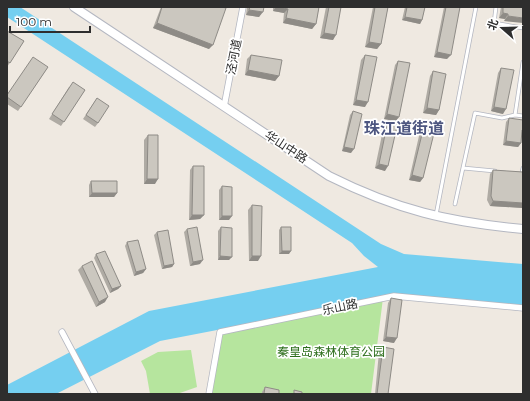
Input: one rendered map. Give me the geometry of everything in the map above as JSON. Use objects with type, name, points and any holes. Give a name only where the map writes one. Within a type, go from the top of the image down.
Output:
[{"type":"street","name":"华山中路","points":[[74,7],[329,176],[361,192],[399,207],[436,217],[466,223],[523,229]]},
{"type":"street","name":"泾河道","points":[[224,106],[243,7]]},
{"type":"street","name":"乐山路","points":[[210,394],[220,332],[394,296],[523,308]]},
{"type":"street","points":[[62,332],[95,394]]},
{"type":"lane","points":[[436,217],[476,7]]},
{"type":"lane","points":[[496,7],[494,24],[523,28]]},
{"type":"lane","points":[[515,115],[523,62]]},
{"type":"lane","points":[[455,204],[475,113],[502,118],[515,115],[523,116]]},
{"type":"lane","points":[[463,168],[500,171]]},
{"type":"lane","points":[[515,172],[523,173],[523,168]]},
{"type":"green space","name":"秦皇岛森林体育公园","points":[[383,298],[371,394],[209,394],[220,332]]},
{"type":"green space","points":[[191,350],[197,387],[177,394],[150,394],[146,371],[141,361],[158,352]]},
{"type":"water","points":[[7,7],[20,7],[381,244],[404,254],[523,264],[523,306],[400,295],[160,341],[56,394],[7,394],[7,385],[149,311],[378,267],[364,256],[352,243],[7,17]]},
{"type":"building","points":[[162,7],[226,8],[213,45],[157,23]]},
{"type":"building","points":[[250,7],[264,7],[263,12],[249,10]]},
{"type":"building","points":[[279,7],[319,7],[316,24],[286,18],[288,9]]},
{"type":"building","points":[[329,7],[341,7],[336,35],[324,33]]},
{"type":"building","points":[[375,7],[388,7],[381,44],[369,42]]},
{"type":"building","points":[[407,7],[425,7],[422,20],[405,17]]},
{"type":"building","points":[[446,7],[460,7],[451,55],[437,52]]},
{"type":"building","points":[[503,7],[523,7],[523,18],[508,16],[508,14],[503,13]]},
{"type":"building","points":[[7,31],[24,41],[10,63],[7,61]]},
{"type":"building","points":[[251,55],[282,60],[279,76],[248,70]]},
{"type":"building","points":[[365,55],[377,57],[368,102],[356,100]]},
{"type":"building","points":[[33,57],[48,67],[21,107],[7,97],[7,95]]},
{"type":"building","points":[[398,61],[410,63],[399,117],[387,114]]},
{"type":"building","points":[[501,68],[514,70],[506,109],[494,107]]},
{"type":"building","points":[[433,71],[446,74],[439,110],[427,108]]},
{"type":"building","points":[[73,82],[85,90],[64,122],[52,114]]},
{"type":"building","points":[[97,98],[109,106],[98,123],[86,115]]},
{"type":"building","points":[[353,111],[362,114],[354,149],[344,147]]},
{"type":"building","points":[[509,118],[523,120],[521,143],[506,141]]},
{"type":"building","points":[[388,120],[398,122],[388,166],[379,164]]},
{"type":"building","points":[[425,122],[436,125],[423,178],[412,175]]},
{"type":"building","points":[[148,135],[158,135],[158,179],[147,179]]},
{"type":"building","points":[[193,166],[204,166],[204,215],[192,215]]},
{"type":"building","points":[[493,170],[523,172],[523,203],[493,201],[491,196]]},
{"type":"building","points":[[91,181],[117,181],[117,193],[92,193]]},
{"type":"building","points":[[222,186],[232,187],[232,216],[222,216]]},
{"type":"building","points":[[252,205],[262,206],[261,256],[252,256]]},
{"type":"building","points":[[197,227],[203,260],[193,262],[187,229]]},
{"type":"building","points":[[221,227],[232,228],[232,257],[220,256]]},
{"type":"building","points":[[281,227],[291,227],[291,251],[282,251]]},
{"type":"building","points":[[168,230],[174,264],[164,266],[157,232]]},
{"type":"building","points":[[138,240],[146,269],[136,272],[127,242]]},
{"type":"building","points":[[105,251],[121,286],[112,289],[96,254]]},
{"type":"building","points":[[92,261],[108,297],[99,302],[82,266]]},
{"type":"building","points":[[391,298],[402,300],[397,338],[386,337]]},
{"type":"building","points":[[383,347],[394,349],[388,394],[377,394]]},
{"type":"building","points":[[265,387],[279,390],[279,394],[264,394]]},
{"type":"building","points":[[294,390],[302,392],[302,394],[294,394]]},
{"type":"district","name":"珠江道街道","points":[[404,128]]}]
